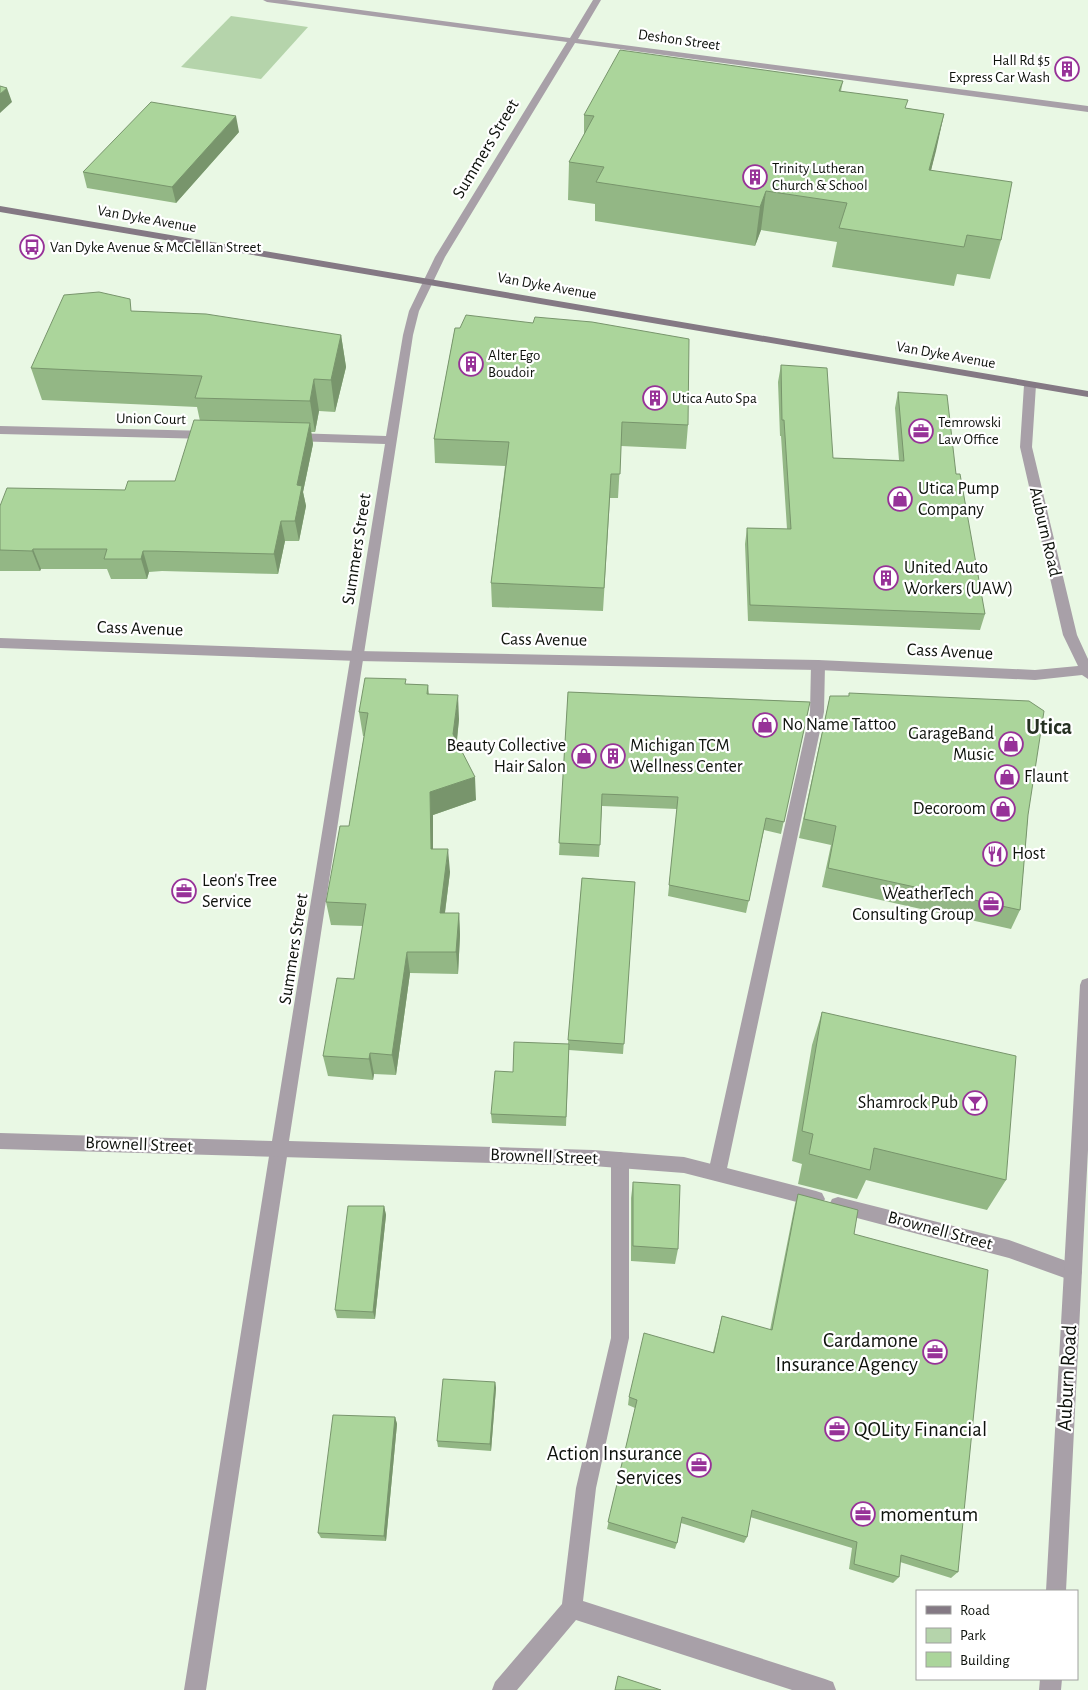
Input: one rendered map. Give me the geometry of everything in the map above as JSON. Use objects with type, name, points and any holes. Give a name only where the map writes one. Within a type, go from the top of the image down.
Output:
[{"type":"main road","name":"Van Dyke Avenue","points":[[0,209],[1088,394]]},
{"type":"street","name":"Deshon Street","points":[[267,0],[1088,108]]},
{"type":"street","name":"Summers Street","points":[[195,1690],[408,335],[414,311],[440,257],[597,0]]},
{"type":"street","name":"Auburn Road","points":[[1030,385],[1026,447],[1038,509],[1070,635],[1088,672]]},
{"type":"street","name":"Union Court","points":[[0,430],[220,436]]},
{"type":"street","points":[[279,437],[391,440]]},
{"type":"street","name":"Cass Avenue","points":[[0,643],[358,656],[818,664],[1035,675],[1088,672]]},
{"type":"street","points":[[717,1172],[816,712],[819,688],[818,664]]},
{"type":"street","name":"Auburn Road","points":[[1056,1590],[1088,985]]},
{"type":"street","name":"Brownell Street","points":[[0,1141],[620,1160],[684,1165],[1001,1247],[1073,1272]]},
{"type":"street","points":[[503,1690],[572,1608],[586,1488],[620,1338],[620,1160]]},
{"type":"street","points":[[572,1608],[825,1690]]},
{"type":"green space","points":[[231,16],[308,27],[261,79],[181,67]]},
{"type":"building","name":"Trinity Lutheran Church & School","points":[[620,50],[843,81],[839,91],[908,100],[905,108],[944,114],[929,170],[1012,182],[1001,240],[967,235],[964,247],[839,228],[847,203],[766,191],[760,207],[596,182],[604,167],[569,162],[594,116],[584,115]]},
{"type":"building","points":[[0,86],[7,88],[0,94]]},
{"type":"building","points":[[151,102],[236,116],[172,187],[83,172]]},
{"type":"building","points":[[99,292],[130,299],[131,311],[206,314],[341,335],[331,380],[314,379],[310,401],[195,398],[202,376],[31,368],[64,295]]},
{"type":"building","points":[[466,315],[533,323],[535,317],[592,322],[689,339],[688,425],[622,422],[620,474],[611,474],[604,588],[491,583],[509,442],[434,439],[455,328],[460,328]]},
{"type":"building","points":[[781,365],[827,368],[833,458],[904,461],[898,392],[947,395],[956,474],[960,474],[985,614],[750,605],[747,528],[791,529],[784,420],[782,420]]},
{"type":"building","points":[[194,420],[310,423],[297,485],[302,486],[295,521],[281,521],[274,554],[143,551],[141,559],[104,559],[107,549],[0,550],[0,506],[7,488],[125,490],[128,481],[175,481]]},
{"type":"building","points":[[365,678],[406,679],[405,684],[428,685],[427,694],[458,695],[453,734],[475,777],[430,792],[431,849],[448,849],[440,913],[459,913],[456,952],[407,952],[392,1055],[370,1053],[369,1059],[323,1056],[337,978],[354,979],[366,904],[326,902],[340,826],[349,826],[368,713],[359,712]]},
{"type":"building","points":[[568,692],[810,702],[784,822],[766,818],[749,901],[669,885],[678,797],[602,794],[600,845],[559,843]]},
{"type":"building","points":[[849,693],[1029,701],[1044,711],[1028,815],[1020,910],[828,868],[836,826],[804,819],[830,696],[849,696]]},
{"type":"building","points":[[582,878],[635,882],[624,1044],[568,1040]]},
{"type":"building","points":[[822,1012],[1016,1056],[1006,1180],[874,1148],[870,1170],[809,1154],[813,1134],[802,1131]]},
{"type":"building","points":[[514,1042],[569,1044],[566,1117],[491,1114],[495,1071],[513,1072]]},
{"type":"building","points":[[633,1182],[680,1185],[678,1249],[633,1246]]},
{"type":"building","points":[[798,1194],[858,1210],[854,1234],[988,1270],[958,1572],[901,1555],[899,1577],[854,1564],[857,1542],[752,1510],[747,1537],[682,1517],[677,1543],[608,1522],[637,1400],[629,1397],[644,1333],[714,1353],[722,1316],[772,1330]]},
{"type":"building","points":[[348,1206],[384,1206],[373,1312],[335,1310]]},
{"type":"building","points":[[443,1379],[495,1382],[490,1444],[437,1441]]},
{"type":"building","points":[[333,1415],[395,1417],[384,1536],[318,1533]]},
{"type":"building","points":[[618,1676],[661,1690],[615,1690]]},
{"type":"place","name":"Hall Rd $5 Express Car Wash","points":[[1067,69]]},
{"type":"place","name":"Trinity Lutheran Church & School","points":[[755,177]]},
{"type":"place","name":"Van Dyke Avenue & McClellan Street","points":[[32,247]]},
{"type":"place","name":"Alter Ego Boudoir","points":[[471,364]]},
{"type":"place","name":"Utica Auto Spa","points":[[655,398]]},
{"type":"place","name":"Temrowski Law Office","points":[[921,431]]},
{"type":"place","name":"Utica Pump Company","points":[[900,499]]},
{"type":"place","name":"United Auto Workers (UAW)","points":[[886,578]]},
{"type":"place","name":"No Name Tattoo","points":[[765,725]]},
{"type":"place","name":"GarageBand Music","points":[[1011,744]]},
{"type":"place","name":"Beauty Collective Hair Salon","points":[[584,756]]},
{"type":"place","name":"Michigan TCM Wellness Center","points":[[613,756]]},
{"type":"place","name":"Flaunt","points":[[1007,777]]},
{"type":"place","name":"Decoroom","points":[[1003,809]]},
{"type":"place","name":"Host","points":[[995,854]]},
{"type":"place","name":"Leon's Tree Service","points":[[184,891]]},
{"type":"place","name":"WeatherTech Consulting Group","points":[[991,904]]},
{"type":"place","name":"Shamrock Pub","points":[[975,1103]]},
{"type":"place","name":"Cardamone Insurance Agency","points":[[935,1352]]},
{"type":"place","name":"QOLity Financial","points":[[837,1429]]},
{"type":"place","name":"Action Insurance Services","points":[[699,1465]]},
{"type":"place","name":"momentum","points":[[863,1514]]},
{"type":"district","name":"Utica","points":[[1049,727]]}]
